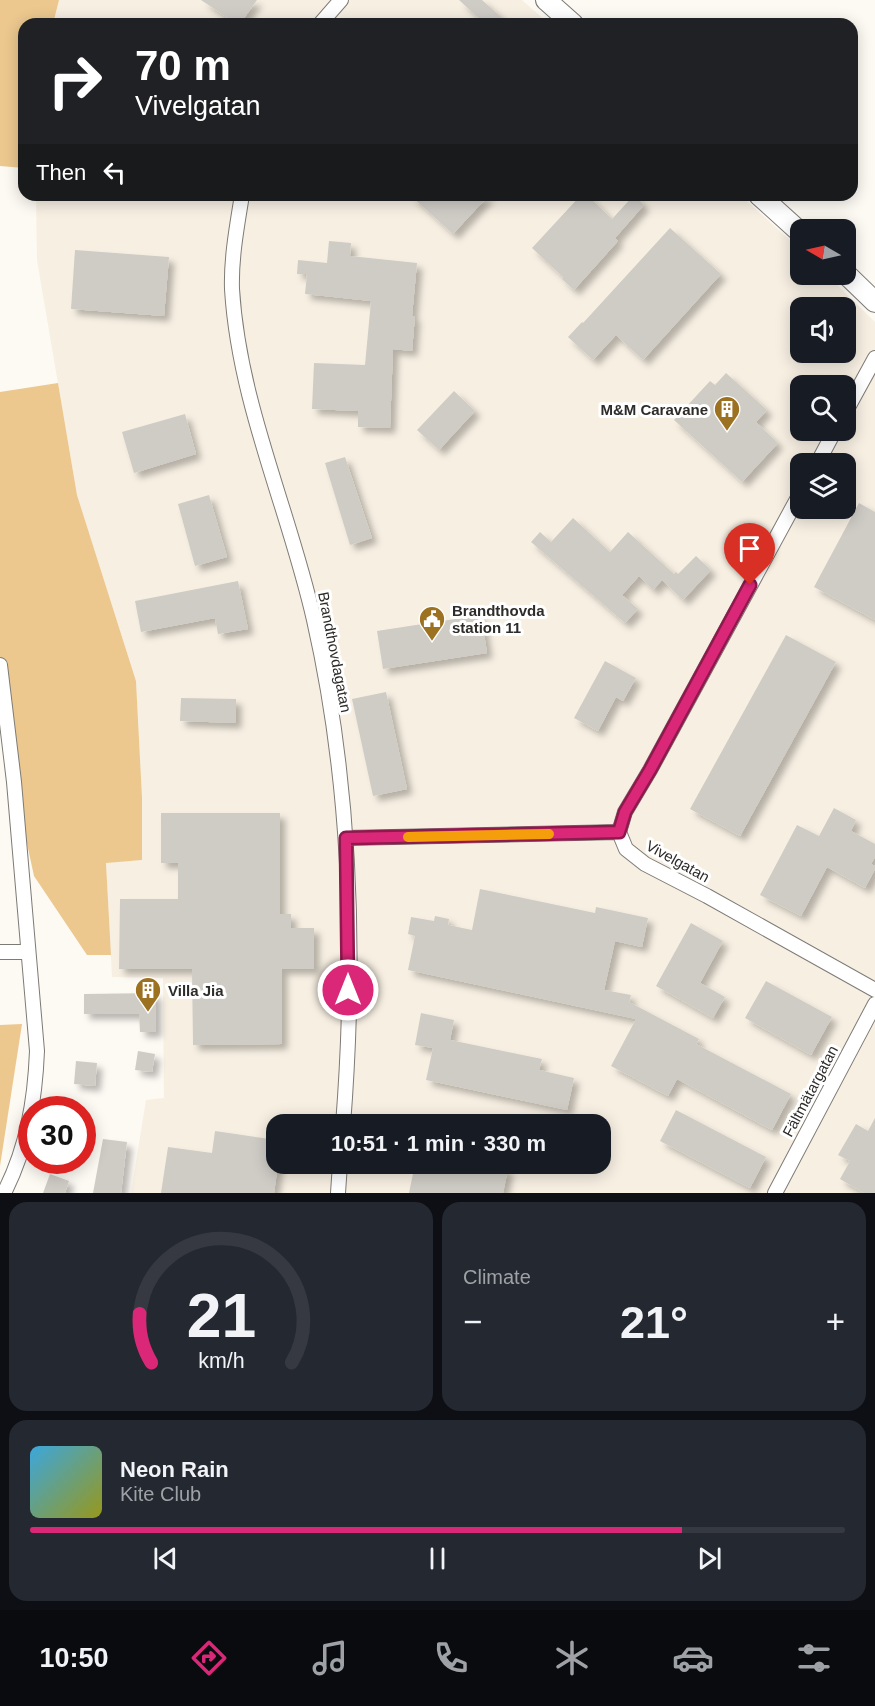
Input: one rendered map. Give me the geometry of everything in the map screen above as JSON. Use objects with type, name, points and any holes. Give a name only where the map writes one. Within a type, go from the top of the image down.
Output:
[{"type":"street","points":[[325,18],[341,0]]},
{"type":"street","points":[[546,0],[566,18]]},
{"type":"street","name":"Brandthovdagatan","points":[[241,201],[232,287],[236,334],[244,381],[291,534],[314,621],[330,700],[346,838],[348,1017],[344,1114]]},
{"type":"street","points":[[766,201],[790,223]]},
{"type":"street","points":[[856,284],[875,302]]},
{"type":"street","points":[[856,393],[875,358]]},
{"type":"street","points":[[346,838],[619,832],[625,812],[790,512]]},
{"type":"street","points":[[0,665],[7,782],[37,1047],[35,1086],[21,1154],[4,1193]]},
{"type":"street","name":"Vivelgatan","points":[[619,832],[626,849],[645,864],[875,990]]},
{"type":"street","points":[[0,952],[28,952]]},
{"type":"street","name":"Fältmätargatan","points":[[775,1193],[875,1005]]},
{"type":"street","points":[[338,1193],[339,1174]]},
{"type":"shaded area","points":[[0,0],[59,0],[54,18],[18,18],[18,168],[0,166]]},
{"type":"shaded area","points":[[59,0],[522,0],[542,18],[54,18]]},
{"type":"shaded area","points":[[36,201],[747,201],[790,240],[790,285],[837,285],[849,297],[790,297],[790,363],[856,363],[856,303],[875,322],[875,1193],[131,1193],[146,1100],[164,1098],[163,978],[112,977],[106,862],[142,860],[142,797],[136,681],[77,495],[37,260]]},
{"type":"shaded area","points":[[58,383],[77,495],[136,681],[142,797],[142,860],[106,863],[111,955],[87,955],[34,876],[15,788],[0,669],[0,392]]},
{"type":"shaded area","points":[[22,1024],[0,1166],[0,1025]]},
{"type":"building","points":[[201,0],[257,0],[244,18],[228,18]]},
{"type":"building","points":[[459,0],[482,0],[502,18],[478,18]]},
{"type":"building","points":[[417,201],[483,201],[453,234]]},
{"type":"building","points":[[575,201],[593,201],[612,219],[628,201],[640,201],[644,205],[615,238],[618,241],[574,290],[532,248]]},
{"type":"building","points":[[670,228],[721,274],[643,360],[616,335],[593,360],[568,337]]},
{"type":"building","points":[[329,241],[351,243],[350,256],[417,263],[412,316],[415,316],[412,351],[393,349],[390,428],[358,427],[358,411],[312,409],[314,363],[365,365],[371,301],[305,294],[307,274],[297,274],[298,260],[327,263]]},
{"type":"building","points":[[75,250],[169,257],[164,316],[71,309]]},
{"type":"building","name":"M&M Caravane","points":[[726,373],[767,410],[756,422],[778,443],[742,482],[674,420],[710,381],[715,385]]},
{"type":"building","points":[[454,391],[475,411],[439,450],[417,430]]},
{"type":"building","points":[[185,414],[196,454],[134,473],[122,432]]},
{"type":"building","points":[[345,457],[372,538],[350,545],[325,463]]},
{"type":"building","points":[[209,495],[227,557],[195,566],[178,504]]},
{"type":"building","points":[[859,503],[875,512],[875,620],[814,587],[850,519],[856,519],[856,509]]},
{"type":"building","points":[[573,518],[610,552],[628,532],[674,574],[676,572],[678,574],[696,556],[711,570],[683,600],[662,580],[653,590],[639,576],[622,595],[638,609],[625,623],[531,542],[540,532],[551,542]]},
{"type":"building","points":[[238,581],[248,629],[218,634],[215,618],[141,632],[135,601]]},
{"type":"building","name":"Brandthovda station 11","points":[[481,615],[487,653],[383,669],[377,631]]},
{"type":"building","points":[[786,635],[836,662],[740,836],[690,809]]},
{"type":"building","points":[[605,661],[636,678],[623,701],[616,697],[598,731],[574,718]]},
{"type":"building","points":[[386,692],[407,789],[373,796],[352,699]]},
{"type":"building","points":[[181,698],[236,699],[236,723],[180,721]]},
{"type":"building","points":[[834,808],[856,820],[851,831],[875,844],[875,857],[871,864],[875,866],[875,869],[865,888],[827,867],[801,916],[760,895],[797,825],[819,836]]},
{"type":"building","points":[[161,813],[280,813],[280,914],[291,914],[291,928],[314,928],[314,969],[282,969],[282,1044],[193,1045],[192,969],[119,969],[120,899],[178,899],[178,863],[161,863]]},
{"type":"building","points":[[480,889],[595,913],[596,907],[648,918],[642,947],[615,941],[604,990],[631,995],[629,1002],[699,1039],[696,1044],[791,1094],[772,1130],[677,1079],[668,1096],[611,1066],[636,1019],[408,970],[415,936],[408,934],[411,917],[434,921],[435,916],[449,919],[448,925],[472,930]]},
{"type":"building","points":[[691,923],[723,941],[700,983],[725,997],[713,1018],[656,986]]},
{"type":"building","points":[[766,981],[832,1017],[811,1055],[745,1018]]},
{"type":"building","points":[[156,993],[156,1032],[140,1032],[139,1014],[84,1014],[84,994]]},
{"type":"building","points":[[421,1013],[454,1020],[450,1040],[542,1059],[539,1070],[574,1078],[567,1110],[426,1080],[433,1048],[415,1045]]},
{"type":"building","points":[[138,1051],[155,1054],[152,1072],[135,1070]]},
{"type":"building","points":[[76,1061],[97,1063],[95,1086],[74,1084]]},
{"type":"building","points":[[676,1110],[766,1157],[750,1188],[660,1141]]},
{"type":"building","points":[[875,1118],[875,1193],[864,1193],[840,1179],[850,1161],[838,1155],[856,1124],[868,1131]]},
{"type":"building","points":[[215,1131],[266,1139],[266,1174],[277,1174],[274,1193],[161,1193],[168,1147],[212,1153]]},
{"type":"building","points":[[103,1139],[127,1142],[121,1193],[93,1193]]},
{"type":"building","points":[[50,1174],[69,1181],[65,1193],[43,1193]]},
{"type":"building","points":[[413,1174],[507,1174],[503,1193],[409,1193]]},
{"type":"slow traffic","points":[[408,837],[549,834]]},
{"type":"place","name":"M&M Caravane","points":[[727,432]]},
{"type":"place","name":"Brandthovda station 11","points":[[432,642]]},
{"type":"place","name":"Villa Jia","points":[[148,1013]]},
{"type":"route","points":[[348,990],[346,838],[619,832],[625,812],[750,585]]}]
